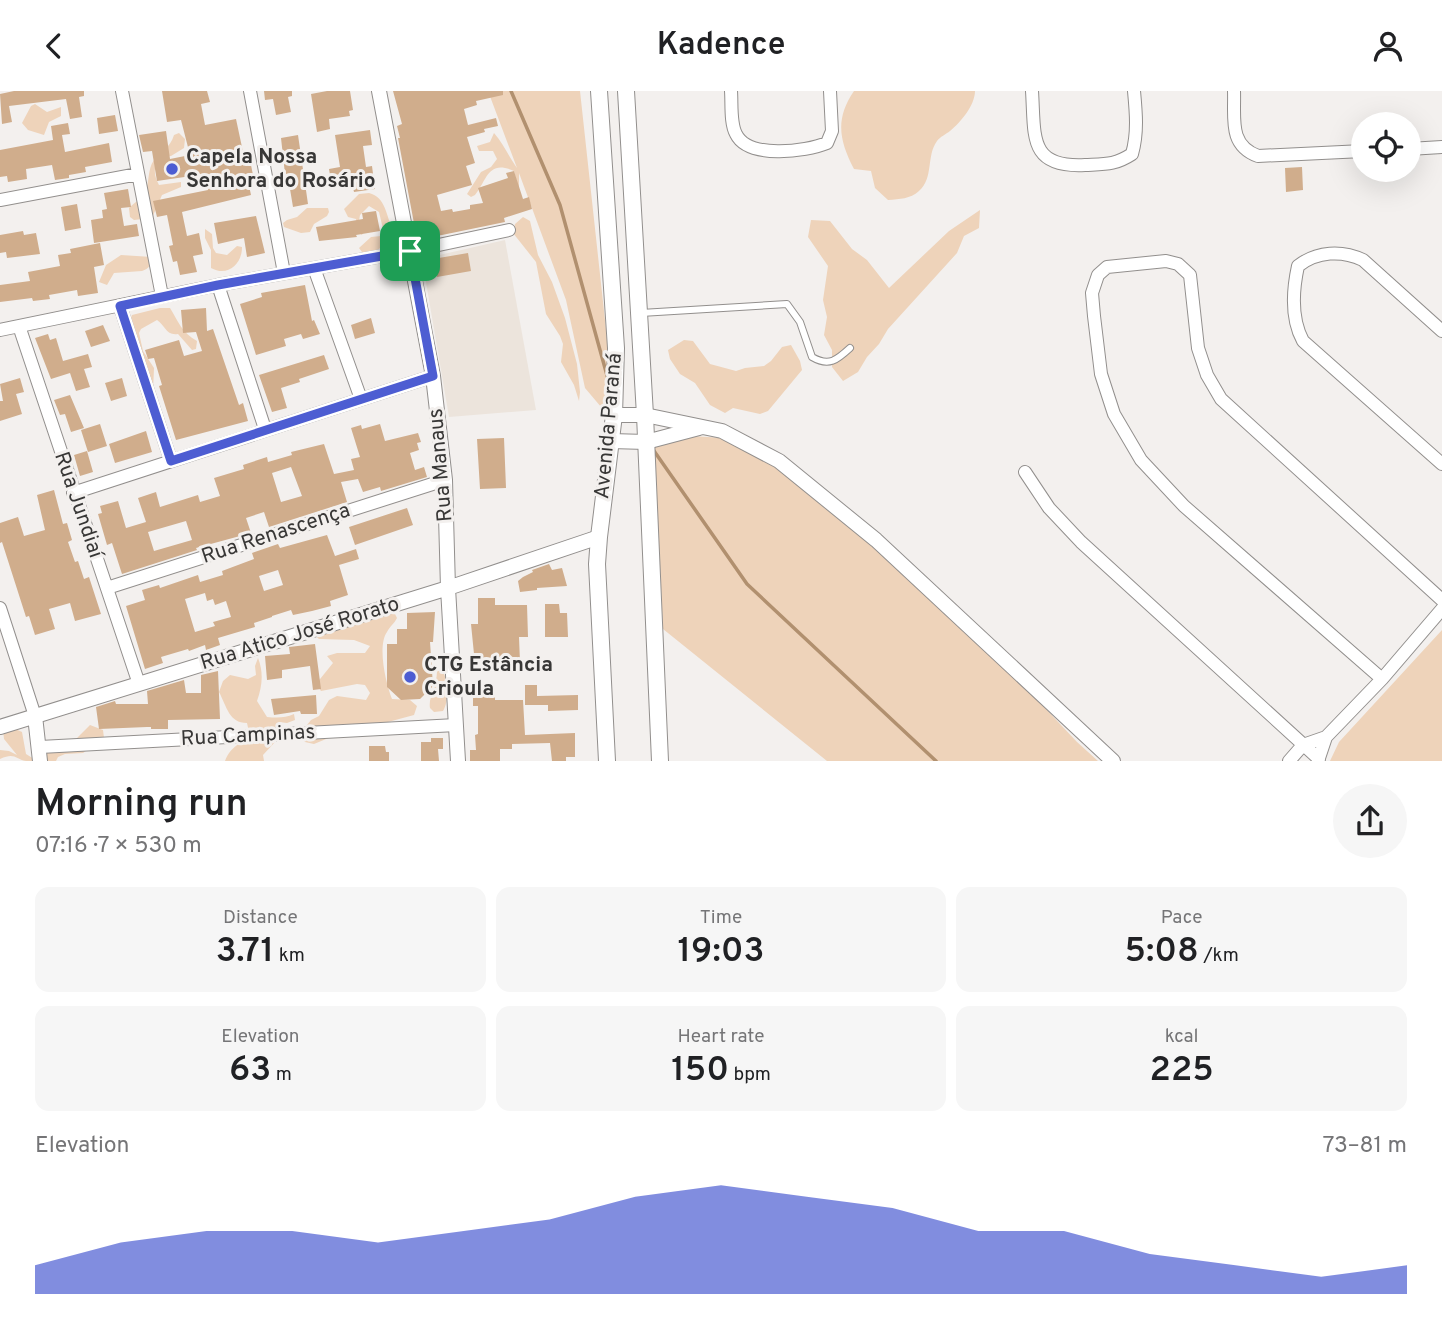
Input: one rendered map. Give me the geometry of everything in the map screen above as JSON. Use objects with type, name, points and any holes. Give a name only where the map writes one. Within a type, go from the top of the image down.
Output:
[{"type":"main road","name":"Avenida Paraná","points":[[599,91],[616,348],[615,410],[598,537],[597,564],[607,761]]},
{"type":"main road","name":"Avenida Paraná","points":[[626,91],[645,415],[660,761]]},
{"type":"street","points":[[122,91],[162,296]]},
{"type":"street","points":[[250,91],[284,273]]},
{"type":"street","name":"Rua Manaus","points":[[379,91],[433,376],[445,480],[458,761]]},
{"type":"street","points":[[731,91],[734,131],[742,143],[757,150],[811,149],[827,143],[832,131],[830,91]]},
{"type":"street","points":[[1032,91],[1034,128],[1039,150],[1047,160],[1065,167],[1116,164],[1132,154],[1136,123],[1134,91]]},
{"type":"street","points":[[1234,91],[1236,137],[1247,152],[1258,156],[1351,152]]},
{"type":"street","points":[[1421,148],[1442,147]]},
{"type":"street","points":[[0,200],[138,174]]},
{"type":"street","points":[[0,330],[162,296],[410,251],[509,230]]},
{"type":"street","points":[[1442,331],[1363,260],[1349,254],[1321,254],[1308,258],[1298,266],[1294,297],[1297,330],[1303,341],[1442,464]]},
{"type":"street","points":[[1382,679],[1184,506],[1141,460],[1114,414],[1101,374],[1092,293],[1098,275],[1107,267],[1166,261],[1178,264],[1190,275],[1198,348],[1207,375],[1221,400],[1442,600]]},
{"type":"street","points":[[314,268],[361,400]]},
{"type":"street","points":[[218,285],[265,429]]},
{"type":"street","points":[[120,306],[171,461]]},
{"type":"street","name":"Rua Jundiaí","points":[[19,326],[139,684]]},
{"type":"street","points":[[73,493],[433,376]]},
{"type":"street","points":[[615,410],[704,426],[737,438],[779,461],[876,540],[1114,761]]},
{"type":"street","points":[[611,441],[646,442],[704,426]]},
{"type":"street","points":[[1025,473],[1049,507],[1082,542],[1319,760],[1326,737]]},
{"type":"street","name":"Rua Renascença","points":[[107,588],[445,480]]},
{"type":"street","name":"Rua Atico José Rorato","points":[[0,727],[448,588],[598,537]]},
{"type":"street","points":[[0,608],[35,716],[40,754]]},
{"type":"street","points":[[1289,761],[1303,745],[1326,737],[1382,679],[1442,609]]},
{"type":"street","name":"Rua Campinas","points":[[40,754],[456,725]]},
{"type":"lane","points":[[639,313],[787,304],[800,322],[812,356],[824,363],[836,361],[850,348]]},
{"type":"shaded area","points":[[488,91],[580,91],[610,366],[607,414],[585,388],[566,300],[519,173],[519,190],[514,171],[499,168],[489,173],[475,195],[471,197],[467,194],[481,172],[491,167],[497,159],[493,151],[479,151],[477,146],[490,142],[494,133],[517,168]]},
{"type":"shaded area","points":[[854,91],[975,91],[967,113],[934,147],[924,186],[912,196],[888,200],[875,188],[871,171],[854,169],[845,149],[842,120]]},
{"type":"shaded area","points":[[35,104],[47,112],[61,107],[61,116],[49,122],[44,135],[28,130],[22,123],[31,106]]},
{"type":"shaded area","points":[[179,133],[185,139],[184,148],[171,156],[162,157],[155,174],[159,185],[181,182],[181,187],[162,195],[152,218],[134,220],[130,217],[129,208],[145,192],[152,164],[174,135]]},
{"type":"shaded area","points":[[369,193],[382,203],[393,230],[389,241],[375,252],[362,252],[359,248],[371,237],[381,236],[383,229],[379,212],[369,206],[360,215],[362,235],[358,232],[356,219],[348,217],[344,209],[359,194]]},
{"type":"shaded area","points":[[307,208],[328,208],[329,212],[314,224],[310,232],[301,233],[284,227],[283,223],[297,217]]},
{"type":"shaded area","points":[[980,210],[979,228],[964,236],[957,253],[888,329],[858,372],[843,381],[832,367],[832,350],[824,335],[827,317],[823,300],[828,266],[808,237],[811,220],[830,221],[889,288],[949,231]]},
{"type":"shaded area","points":[[523,217],[530,221],[538,255],[552,282],[565,318],[577,364],[579,401],[574,385],[561,362],[563,344],[560,336],[546,314],[536,262],[513,233],[515,224]]},
{"type":"shaded area","points":[[205,229],[212,234],[216,253],[227,255],[237,246],[242,247],[239,259],[232,268],[223,271],[211,268],[211,250],[205,238]]},
{"type":"shaded area","points":[[505,240],[536,410],[449,417],[422,259]]},
{"type":"shaded area","points":[[121,255],[152,257],[152,260],[150,266],[142,271],[114,273],[107,285],[99,282],[106,265]]},
{"type":"shaded area","points":[[170,308],[184,330],[197,341],[196,349],[192,350],[178,334],[168,332],[157,320],[141,329],[139,333],[143,351],[154,368],[153,391],[130,320],[132,315]]},
{"type":"shaded area","points":[[684,340],[693,341],[710,364],[736,371],[764,366],[782,347],[791,345],[802,370],[768,411],[760,414],[733,408],[725,413],[710,405],[695,383],[680,374],[670,359],[668,350]]},
{"type":"shaded area","points":[[692,436],[723,438],[781,469],[918,573],[1098,761],[827,761],[663,629],[654,444]]},
{"type":"shaded area","points":[[393,610],[397,618],[384,638],[383,646],[385,675],[392,699],[410,700],[417,706],[414,715],[388,722],[344,725],[331,737],[314,744],[305,742],[299,735],[311,720],[319,716],[329,700],[337,696],[366,700],[370,693],[365,685],[357,684],[321,691],[316,684],[333,663],[327,656],[337,653],[365,653],[370,646],[354,640],[319,639],[312,633]]},
{"type":"shaded area","points":[[1442,630],[1442,761],[1330,761],[1339,742]]},
{"type":"shaded area","points":[[258,658],[262,680],[257,701],[267,717],[294,714],[295,720],[279,722],[275,730],[276,741],[263,755],[264,761],[225,761],[249,732],[247,723],[236,720],[229,713],[219,692],[223,681],[230,675],[248,679],[256,675]]},
{"type":"shaded area","points":[[437,671],[442,671],[444,675],[447,696],[443,711],[434,712],[430,704]]},
{"type":"shaded area","points":[[90,725],[103,730],[104,738],[83,753],[65,754],[56,761],[26,761],[12,756],[0,759],[0,750],[17,755],[4,739],[3,730],[13,728],[22,732],[26,754],[34,759],[43,756],[58,744],[76,739]]},
{"type":"building","points":[[14,91],[84,91],[84,96],[79,97],[82,117],[70,119],[66,99],[9,106],[12,122],[2,124],[0,94]]},
{"type":"building","points":[[162,91],[207,91],[210,102],[201,104],[205,125],[236,119],[246,166],[251,165],[253,175],[247,176],[251,195],[182,212],[187,236],[199,233],[203,254],[193,256],[197,272],[180,275],[177,261],[173,262],[169,246],[173,245],[167,215],[157,217],[153,201],[208,190],[205,174],[157,181],[152,151],[143,152],[139,135],[166,131],[170,159],[190,155],[181,120],[167,122]]},
{"type":"building","points":[[264,91],[292,91],[292,96],[288,97],[291,112],[276,115],[273,99],[265,100]]},
{"type":"building","points":[[350,91],[353,110],[349,111],[350,116],[329,119],[330,129],[317,132],[311,94]]},
{"type":"building","points":[[393,91],[503,91],[503,95],[476,101],[477,105],[464,109],[468,125],[496,118],[498,126],[467,137],[475,163],[466,166],[472,185],[437,195],[441,211],[470,209],[470,205],[483,203],[478,188],[508,178],[506,173],[514,171],[523,199],[529,197],[532,209],[504,218],[505,222],[442,235],[425,237],[424,233],[416,234],[398,138],[397,126],[402,124]]},
{"type":"building","points":[[115,115],[118,131],[99,134],[97,118]]},
{"type":"building","points":[[68,123],[70,134],[62,135],[65,152],[109,143],[112,162],[85,167],[86,172],[55,180],[52,165],[26,169],[27,179],[8,182],[7,176],[0,177],[0,150],[53,140],[51,126]]},
{"type":"building","points":[[370,130],[372,145],[363,146],[366,167],[372,166],[375,189],[354,192],[351,179],[331,181],[329,169],[340,167],[335,135]]},
{"type":"building","points":[[298,135],[308,204],[293,207],[289,183],[286,183],[281,138]]},
{"type":"building","points":[[1302,167],[1303,190],[1286,192],[1285,168]]},
{"type":"building","points":[[128,189],[131,207],[121,208],[124,226],[137,224],[139,236],[94,243],[91,220],[103,218],[102,210],[107,209],[104,193]]},
{"type":"building","points":[[77,204],[81,228],[65,231],[61,207]]},
{"type":"building","points":[[376,211],[380,231],[356,235],[357,237],[319,241],[316,227],[363,219],[362,213]]},
{"type":"building","points":[[256,216],[265,253],[247,257],[244,238],[218,244],[214,223]]},
{"type":"building","points":[[23,231],[24,235],[36,233],[40,254],[7,258],[6,252],[0,253],[0,235]]},
{"type":"building","points":[[100,243],[104,265],[94,267],[98,293],[78,296],[77,290],[49,295],[50,299],[0,302],[0,285],[30,281],[28,272],[60,266],[58,255],[71,253],[70,249]]},
{"type":"building","points":[[468,253],[471,271],[437,277],[433,259]]},
{"type":"building","points":[[305,285],[312,321],[314,320],[320,334],[303,339],[301,334],[284,339],[286,346],[256,355],[240,304],[262,297],[261,293]]},
{"type":"building","points":[[206,308],[207,331],[213,329],[239,405],[243,403],[248,421],[176,440],[159,386],[162,385],[154,358],[148,359],[145,350],[179,340],[184,356],[202,351],[196,332],[183,333],[181,310]]},
{"type":"building","points":[[371,318],[375,333],[355,339],[351,325]]},
{"type":"building","points":[[103,325],[110,341],[91,347],[85,331]]},
{"type":"building","points":[[48,334],[50,340],[56,338],[63,361],[88,354],[92,367],[84,369],[90,387],[76,391],[70,373],[51,379],[35,338]]},
{"type":"building","points":[[324,355],[329,369],[281,388],[287,408],[272,412],[259,375]]},
{"type":"building","points":[[20,378],[24,392],[16,394],[22,414],[0,421],[0,401],[3,401],[0,384]]},
{"type":"building","points":[[122,378],[127,396],[111,401],[105,383]]},
{"type":"building","points":[[70,395],[84,428],[71,432],[65,414],[60,415],[54,400]]},
{"type":"building","points":[[100,424],[107,446],[88,452],[81,430]]},
{"type":"building","points":[[380,424],[385,441],[418,433],[421,442],[417,443],[419,450],[410,453],[415,470],[424,467],[427,477],[381,491],[380,487],[363,492],[358,479],[341,482],[347,502],[269,527],[264,512],[246,518],[251,533],[196,548],[197,550],[122,574],[112,543],[107,545],[98,514],[102,513],[100,506],[118,501],[126,528],[146,522],[138,498],[156,492],[160,507],[198,495],[200,502],[220,496],[214,478],[244,469],[243,465],[267,457],[268,462],[292,455],[291,452],[324,444],[334,474],[354,470],[351,459],[360,457],[351,428],[361,425],[362,429]],"holes":[[[291,467],[302,496],[281,502],[272,473]],[[186,521],[192,540],[154,551],[148,532]]]},
{"type":"building","points":[[146,431],[152,452],[115,463],[109,444]]},
{"type":"building","points":[[504,438],[506,488],[480,489],[477,439]]},
{"type":"building","points":[[87,451],[93,472],[80,476],[74,455]]},
{"type":"building","points":[[54,490],[63,524],[67,523],[72,540],[68,542],[75,562],[78,561],[84,579],[89,577],[101,614],[75,621],[70,603],[49,609],[55,629],[35,635],[29,616],[26,617],[2,542],[0,543],[0,523],[18,517],[24,536],[45,530],[37,495]]},
{"type":"building","points":[[407,508],[413,525],[355,545],[349,527]]},
{"type":"building","points":[[327,535],[335,556],[356,549],[359,559],[339,565],[348,595],[330,601],[331,606],[293,615],[291,610],[272,616],[254,623],[255,627],[218,638],[220,645],[206,650],[205,645],[161,657],[163,663],[145,669],[126,606],[145,600],[142,590],[159,585],[160,588],[198,575],[200,582],[223,575],[222,571],[254,559],[252,553],[278,544],[280,548]],"holes":[[[278,570],[283,585],[264,591],[259,576]],[[205,593],[207,601],[213,599],[215,605],[226,601],[231,617],[213,622],[215,626],[195,632],[185,599]]]},
{"type":"building","points":[[549,564],[552,570],[562,568],[567,586],[520,592],[518,581],[533,572],[532,570]]},
{"type":"building","points":[[478,598],[495,598],[495,605],[527,605],[528,637],[519,637],[520,662],[475,664],[471,624],[478,624]]},
{"type":"building","points":[[545,604],[559,604],[560,613],[567,613],[568,637],[545,637]]},
{"type":"building","points":[[435,612],[433,642],[430,642],[433,686],[420,699],[401,700],[387,687],[387,644],[397,644],[397,629],[407,629],[407,613]]},
{"type":"building","points":[[315,644],[321,689],[313,690],[310,666],[282,670],[282,678],[267,680],[265,656],[290,654],[289,647]]},
{"type":"building","points":[[218,671],[220,719],[168,720],[168,729],[99,729],[96,707],[115,701],[116,704],[148,704],[147,691],[184,680],[186,693],[201,693],[201,675]]},
{"type":"building","points":[[525,685],[537,685],[537,696],[578,695],[578,710],[548,711],[548,705],[525,705]]},
{"type":"building","points":[[473,690],[495,690],[495,700],[523,700],[525,735],[575,733],[575,757],[566,757],[566,761],[552,761],[550,743],[512,744],[512,749],[500,749],[500,761],[470,761],[470,750],[476,750],[475,735],[478,734],[478,706],[473,706]]},
{"type":"building","points":[[316,695],[317,714],[301,714],[300,711],[274,715],[271,699]]},
{"type":"building","points":[[431,738],[443,738],[443,749],[438,749],[439,761],[421,761],[421,742],[431,742]]},
{"type":"building","points":[[369,746],[385,746],[386,752],[389,752],[389,761],[369,761]]},
{"type":"waterway","points":[[511,91],[560,205],[608,379]]},
{"type":"waterway","points":[[652,448],[747,584],[936,761]]},
{"type":"place","name":"Capela Nossa Senhora do Rosário","points":[[172,169]]},
{"type":"place","name":"CTG Estância Crioula","points":[[410,677]]},
{"type":"route","points":[[410,251],[433,376],[171,461],[120,306],[218,285],[410,251]]}]
